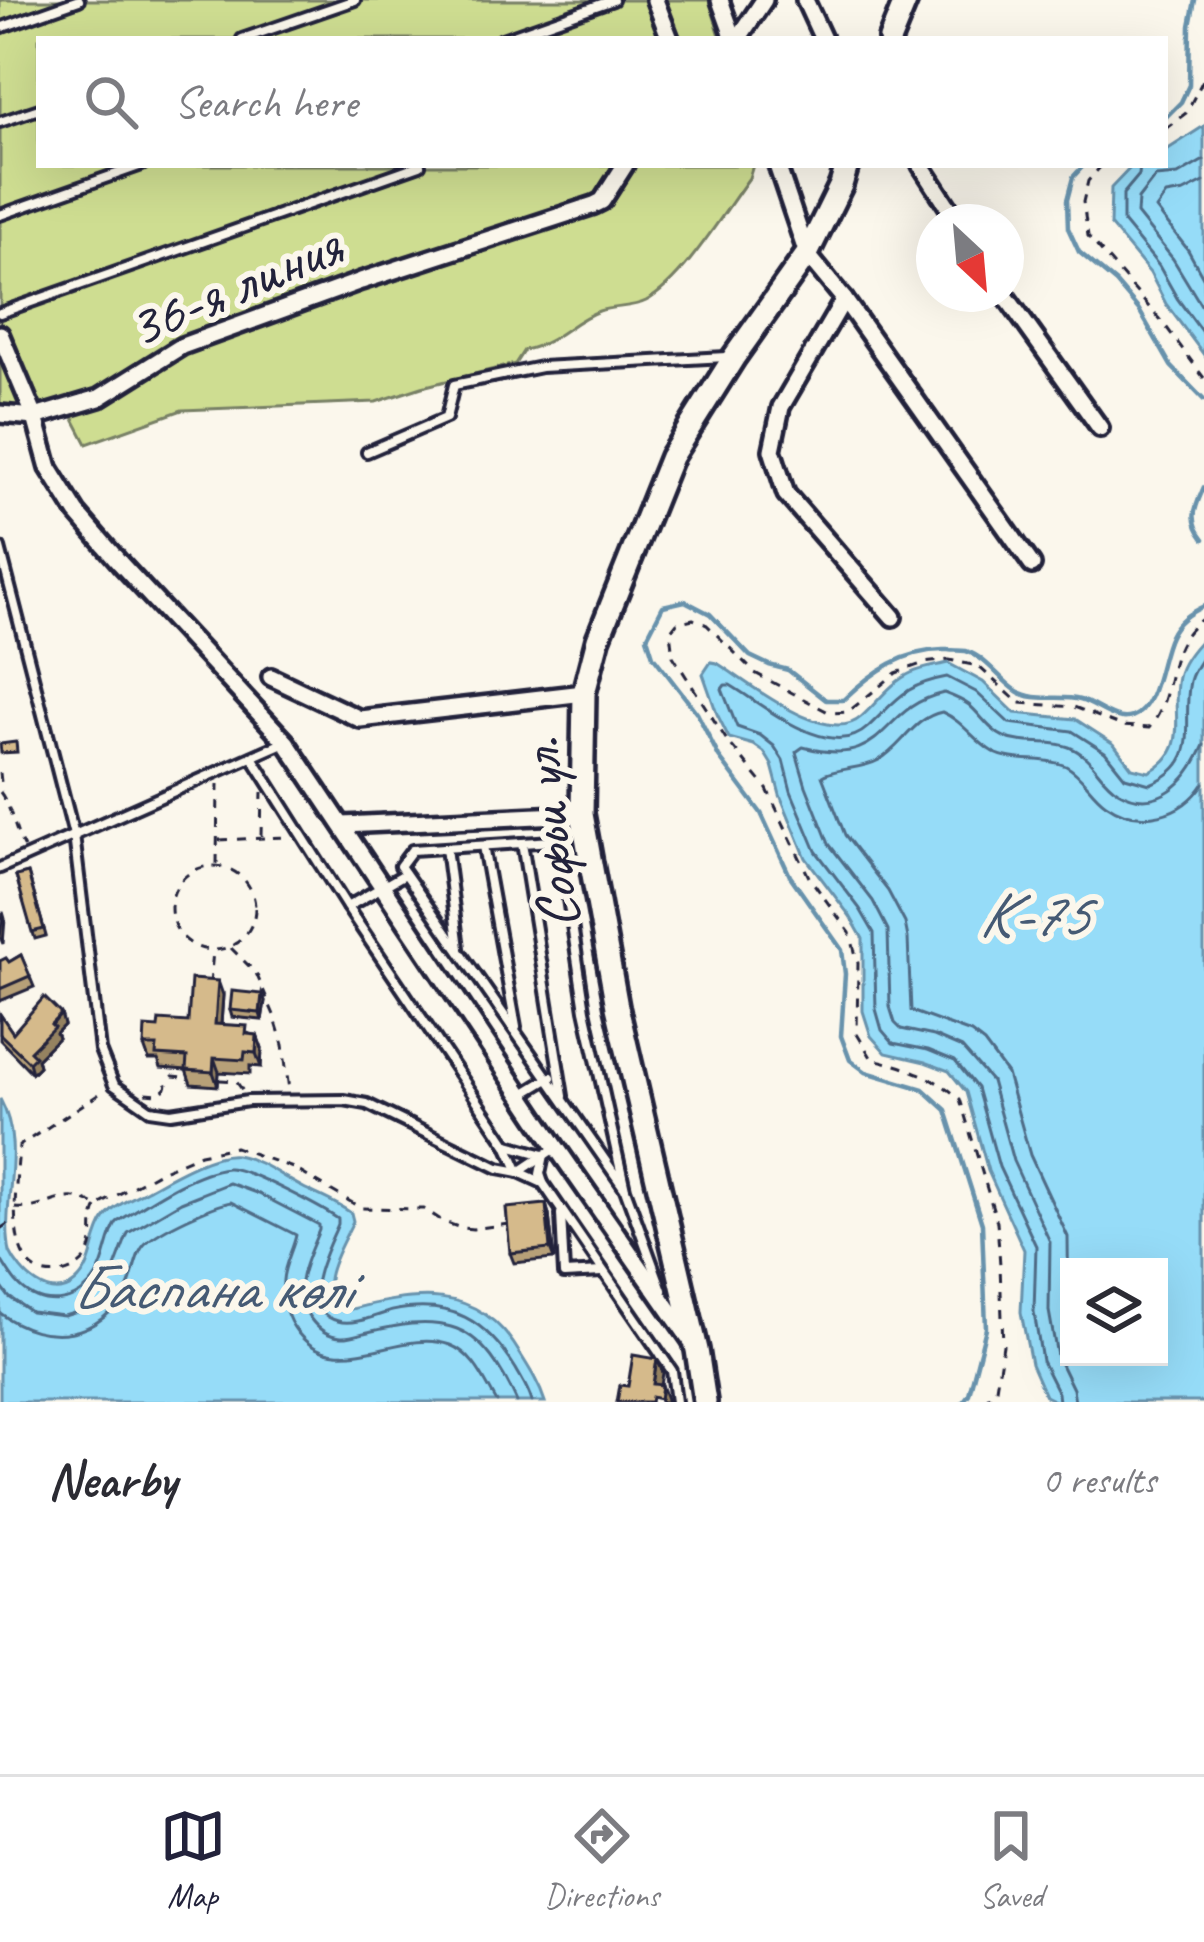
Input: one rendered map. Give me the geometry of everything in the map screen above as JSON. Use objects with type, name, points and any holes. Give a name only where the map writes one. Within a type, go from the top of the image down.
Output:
[{"type":"street","points":[[655,0],[669,36]]},
{"type":"street","points":[[720,0],[735,36]]},
{"type":"street","points":[[738,36],[764,0]]},
{"type":"street","points":[[806,0],[822,36]]},
{"type":"street","points":[[891,36],[906,0]]},
{"type":"street","name":"36-я линия","points":[[0,414],[35,417],[99,398],[182,346],[594,205],[602,201],[623,168]]},
{"type":"street","points":[[778,168],[807,254],[844,299],[1032,565]]},
{"type":"street","name":"Софьи ул.","points":[[705,1402],[617,1007],[582,814],[584,693],[598,639],[671,457],[807,254],[846,168]]},
{"type":"street","points":[[923,168],[946,204]]},
{"type":"street","points":[[844,299],[781,407],[772,450],[786,494],[893,617]]},
{"type":"street","points":[[1017,312],[1100,428]]},
{"type":"street","points":[[0,334],[35,417],[49,468],[77,513],[286,742],[521,1095],[550,1151],[697,1350]]},
{"type":"street","points":[[271,677],[360,719],[584,693]]},
{"type":"street","points":[[343,824],[582,814]]},
{"type":"lane","points":[[0,28],[79,0]]},
{"type":"lane","points":[[251,36],[355,0]]},
{"type":"lane","points":[[511,36],[613,0]]},
{"type":"lane","points":[[0,122],[36,110]]},
{"type":"lane","points":[[0,214],[133,168]]},
{"type":"lane","points":[[0,313],[411,168]]},
{"type":"lane","points":[[367,452],[446,418],[454,385],[541,367],[734,357]]},
{"type":"lane","points":[[0,550],[74,835],[100,1050],[114,1085],[150,1110],[171,1113],[248,1101],[367,1104],[498,1168],[543,1183]]},
{"type":"lane","points":[[0,868],[286,742]]},
{"type":"lane","points":[[252,757],[507,1144],[519,1172]]},
{"type":"lane","points":[[625,1189],[405,874],[400,866],[412,850],[553,841],[561,853],[585,1010],[625,1189],[668,1306]]},
{"type":"lane","points":[[522,843],[564,1101]]},
{"type":"lane","points":[[483,846],[518,1034]]},
{"type":"lane","points":[[446,848],[460,952]]},
{"type":"lane","points":[[347,907],[405,874]]},
{"type":"lane","points":[[521,1095],[560,1071]]},
{"type":"lane","points":[[507,1144],[550,1151]]},
{"type":"lane","points":[[519,1172],[550,1151]]},
{"type":"lane","points":[[550,1151],[540,1174],[543,1183],[672,1371],[676,1402]]},
{"type":"lane","points":[[560,1209],[564,1274],[604,1272]]},
{"type":"path","points":[[1168,128],[1186,113],[1204,78]]},
{"type":"path","points":[[1099,168],[1088,181],[1083,202],[1088,236],[1204,378]]},
{"type":"path","points":[[984,1402],[996,1388],[1003,1346],[997,1222],[960,1100],[944,1085],[872,1059],[857,1034],[858,963],[850,933],[808,878],[767,789],[726,740],[673,656],[670,632],[677,623],[693,619],[707,625],[754,673],[830,713],[848,712],[896,673],[949,660],[978,666],[1018,703],[1074,707],[1122,726],[1149,728],[1160,716],[1176,649],[1190,628],[1204,619]]},
{"type":"path","points":[[217,866],[218,771]]},
{"type":"path","points":[[0,773],[1,792],[27,855]]},
{"type":"path","points":[[261,838],[264,776]]},
{"type":"path","points":[[217,840],[303,836]]},
{"type":"path","points":[[217,866],[242,878],[255,902],[249,930],[230,946],[213,950],[178,932],[171,906],[180,881],[190,872],[217,866]]},
{"type":"path","points":[[230,946],[256,973],[274,1016],[290,1100]]},
{"type":"path","points":[[209,994],[213,950]]},
{"type":"path","points":[[205,1078],[173,1076],[166,1088],[152,1095],[114,1085],[20,1146],[13,1239],[27,1266],[37,1273],[64,1273],[81,1264],[89,1253],[97,1206],[200,1154],[236,1147],[293,1168],[361,1208],[424,1209],[461,1228],[511,1224]]},
{"type":"path","points":[[218,1079],[236,1081],[248,1101]]},
{"type":"path","points":[[15,1208],[34,1210],[72,1196],[97,1206]]},
{"type":"path","points":[[503,1225],[507,1215]]},
{"type":"path","points":[[0,1229],[14,1220]]},
{"type":"green space","points":[[0,0],[709,0],[720,36],[36,36],[36,168],[752,168],[702,245],[660,292],[641,303],[589,315],[524,350],[515,364],[376,402],[182,410],[87,444],[73,417],[0,404]]},
{"type":"water","points":[[1204,126],[1204,355],[1166,304],[1150,273],[1110,225],[1111,188],[1130,168],[1168,168],[1168,149]]},
{"type":"water","name":"К-75","points":[[1204,637],[1204,1402],[1057,1402],[1045,1396],[1031,1364],[1021,1312],[1024,1250],[988,1171],[966,1092],[949,1071],[886,1053],[871,1036],[863,1011],[863,939],[806,858],[772,765],[754,745],[729,738],[703,674],[711,662],[717,663],[809,719],[846,724],[861,717],[904,677],[948,663],[983,682],[1015,713],[1075,719],[1114,744],[1132,768],[1149,772],[1171,753],[1175,742],[1176,691],[1185,661]]},
{"type":"water","name":"Баспана көлі","points":[[0,1099],[12,1137],[10,1252],[37,1283],[56,1290],[75,1283],[86,1268],[101,1226],[120,1204],[216,1157],[245,1157],[351,1213],[353,1221],[329,1281],[334,1303],[343,1311],[418,1298],[463,1303],[502,1329],[545,1402],[0,1402]]},
{"type":"building","points":[[16,742],[17,752],[1,753],[0,744]]},
{"type":"building","points":[[28,873],[44,929],[32,932],[16,876]]},
{"type":"building","points":[[21,955],[30,976],[0,989],[0,961]]},
{"type":"building","points":[[191,979],[218,981],[215,1024],[247,1026],[246,1034],[257,1035],[256,1053],[245,1052],[244,1060],[214,1058],[213,1072],[186,1070],[187,1057],[156,1055],[157,1046],[144,1046],[145,1027],[158,1028],[159,1020],[188,1022]]},
{"type":"building","points":[[232,991],[262,994],[260,1013],[230,1010]]},
{"type":"building","points":[[44,997],[61,1014],[30,1051],[35,1056],[29,1062],[0,1034],[0,1014],[13,1033]]},
{"type":"building","points":[[546,1204],[550,1249],[510,1253],[506,1208]]},
{"type":"building","points":[[633,1355],[657,1359],[653,1384],[662,1385],[660,1399],[617,1402],[620,1385],[628,1386]]},
{"type":"waterway","points":[[1168,115],[1189,85],[1195,0]]},
{"type":"waterway","points":[[1081,168],[1073,177],[1067,200],[1068,228],[1079,252],[1139,310],[1171,366],[1204,400]]},
{"type":"waterway","points":[[1204,487],[1195,519],[1204,539]]},
{"type":"waterway","points":[[963,1402],[986,1328],[982,1224],[946,1110],[923,1089],[866,1072],[850,1060],[841,1036],[842,950],[790,876],[761,813],[719,757],[697,713],[653,656],[647,637],[663,606],[685,601],[710,614],[750,656],[788,670],[826,700],[843,700],[878,671],[918,653],[966,651],[1024,695],[1080,700],[1126,718],[1147,704],[1176,626],[1204,606]]}]
